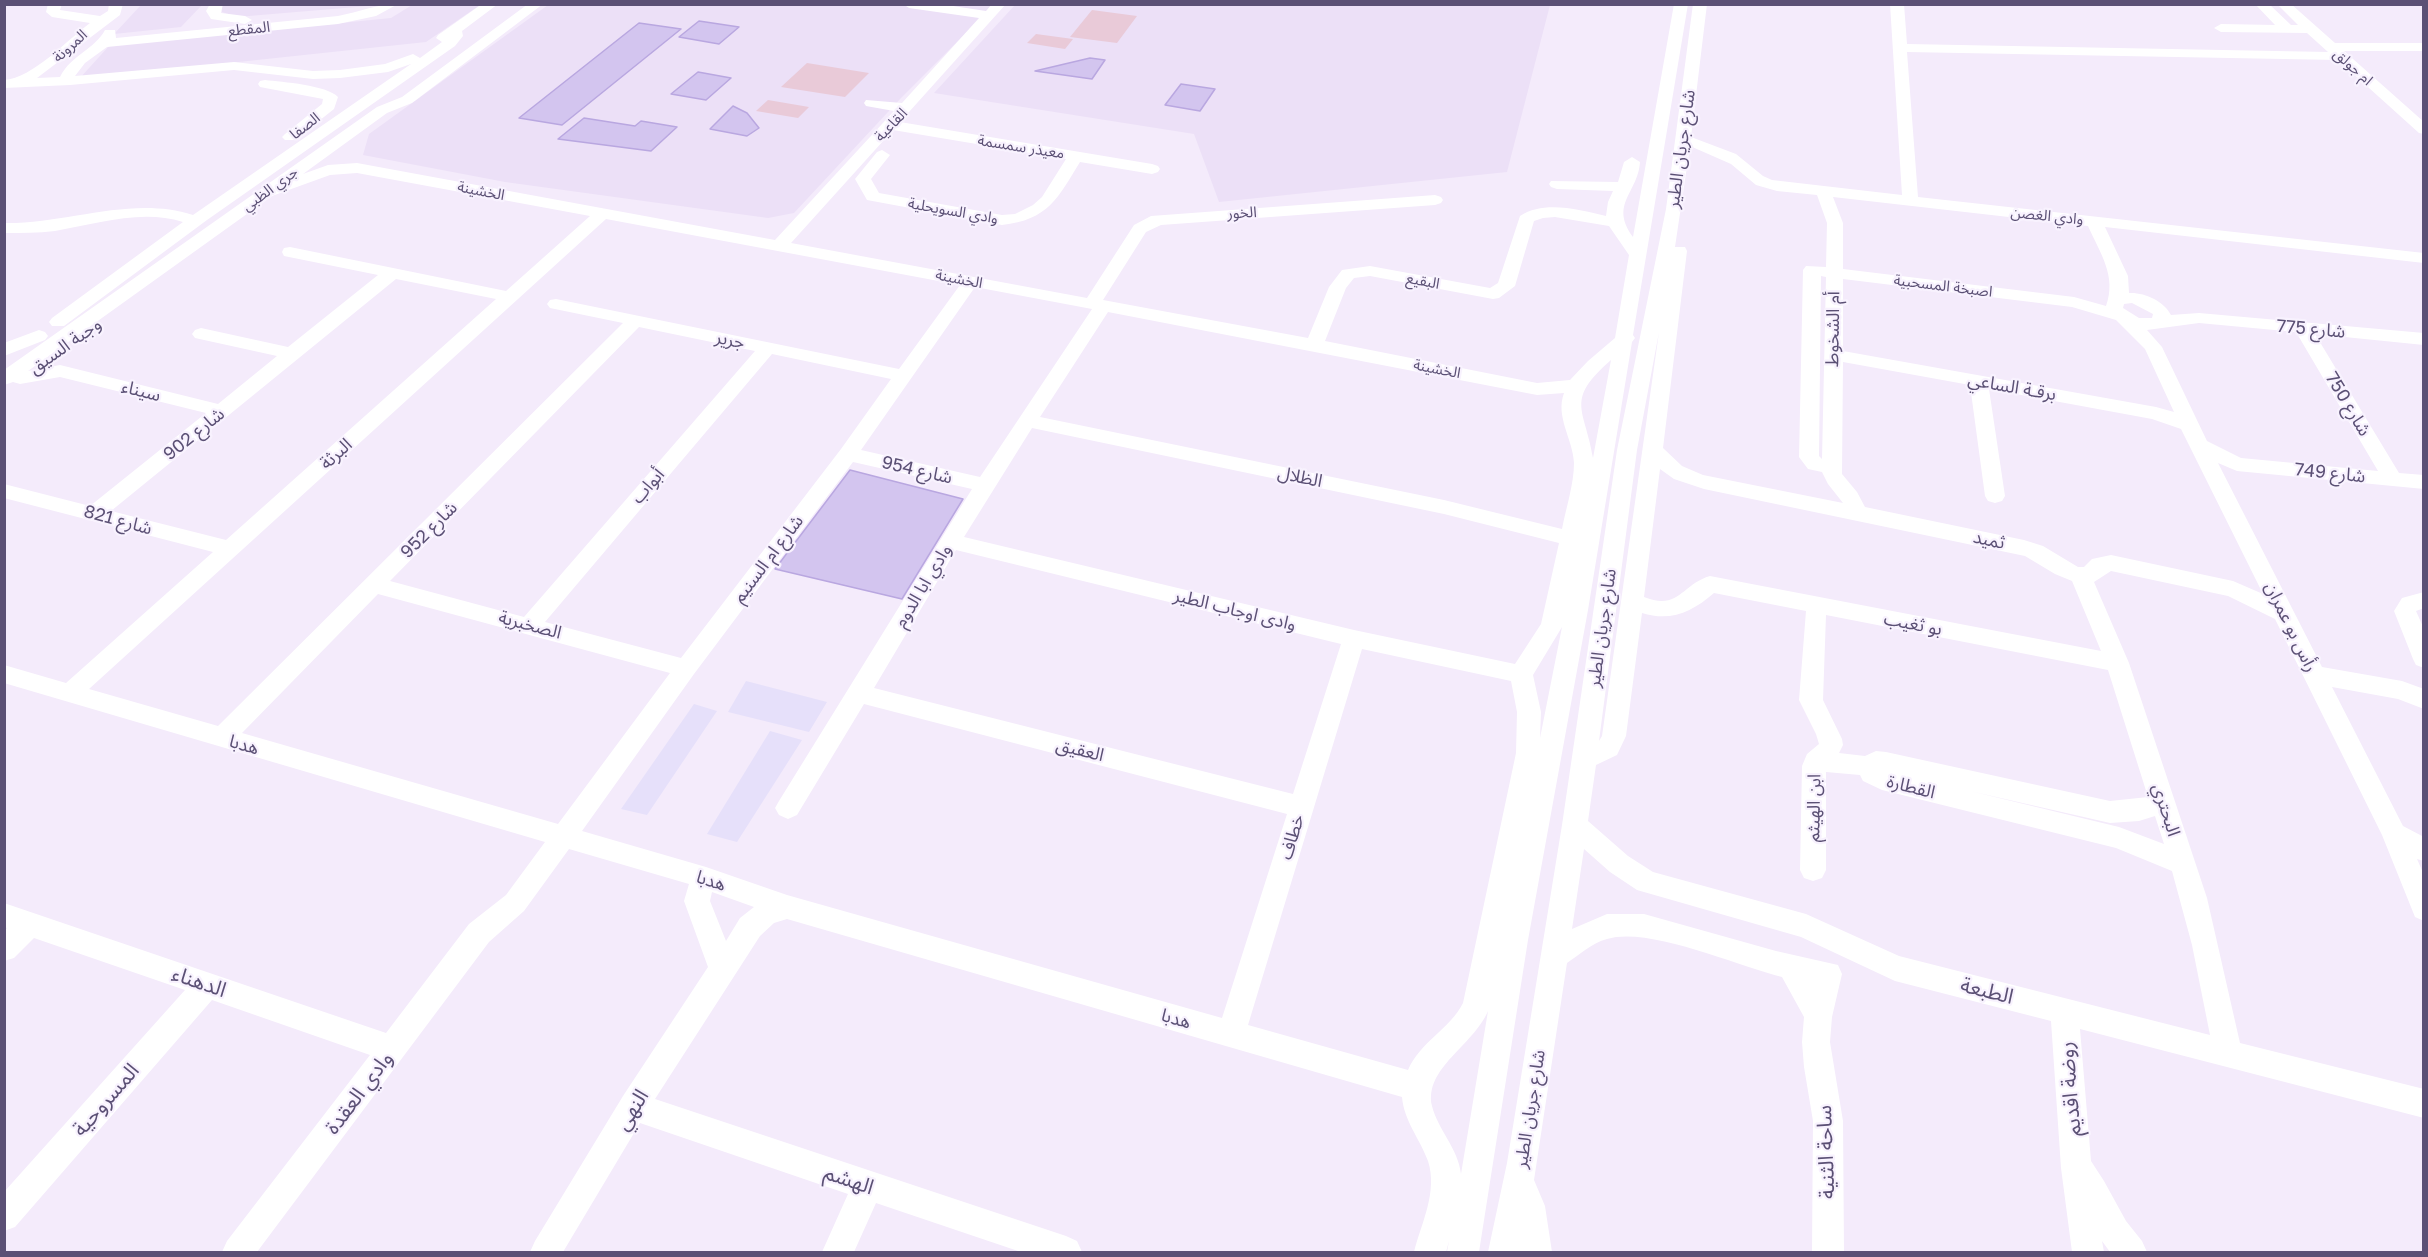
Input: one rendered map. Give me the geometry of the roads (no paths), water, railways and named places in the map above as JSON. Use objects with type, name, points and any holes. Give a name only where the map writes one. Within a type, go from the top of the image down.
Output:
[{"type":"street","points":[[55,4],[53,12],[57,14],[103,21]]},
{"type":"street","name":"المرونة","points":[[11,84],[45,68],[72,42],[115,12],[116,4]]},
{"type":"street","name":"المرونة","points":[[70,81],[67,75],[86,54],[111,37],[110,27],[132,4]]},
{"type":"street","points":[[217,4],[213,14],[226,19],[267,19],[317,15],[338,20]]},
{"type":"street","name":"المقطع","points":[[104,43],[338,20],[392,4]]},
{"type":"street","name":"جري الظبي","points":[[255,68],[326,75],[361,73],[407,62],[492,4]]},
{"type":"street","name":"جري الظبي","points":[[10,382],[118,298],[341,138],[382,110],[407,100],[537,4]]},
{"type":"street","points":[[909,4],[995,10]]},
{"type":"street","name":"شارع جريان الطير","points":[[1430,1252],[1457,1231],[1577,610],[1626,338],[1681,4]]},
{"type":"street","name":"شارع جريان الطير","points":[[1504,1252],[1518,1180],[1575,825],[1627,450],[1666,293],[1672,214],[1700,4]]},
{"type":"street","points":[[1897,4],[1910,201]]},
{"type":"street","points":[[2261,4],[2288,29]]},
{"type":"street","name":"ام جولق","points":[[2283,4],[2424,130]]},
{"type":"street","name":"القاعية","points":[[780,245],[995,10]]},
{"type":"street","points":[[2246,54],[2221,28],[2310,28]]},
{"type":"street","name":"جري الظبي","points":[[4,360],[199,219],[450,43],[456,36],[455,30]]},
{"type":"street","points":[[1900,48],[2246,54],[2424,47]]},
{"type":"street","points":[[11,84],[70,81],[223,66],[255,68]]},
{"type":"street","name":"الصفا","points":[[199,219],[232,184],[331,103],[331,98],[316,92],[234,80],[255,68]]},
{"type":"street","points":[[874,100],[910,105]]},
{"type":"street","name":"معيذر سمسمة","points":[[890,125],[1152,169]]},
{"type":"street","name":"وادي السويحلية","points":[[907,128],[864,176],[863,183],[873,197],[1002,220],[1023,217],[1040,209],[1076,156]]},
{"type":"street","points":[[341,138],[346,155],[359,167]]},
{"type":"street","name":"وادي الغصن","points":[[1683,139],[1737,161],[1760,182],[1777,186],[2424,258]]},
{"type":"street","points":[[1632,162],[1631,174],[1614,205],[1615,222],[1639,255]]},
{"type":"street","name":"الخشينة","points":[[265,193],[319,172],[359,167],[1314,345],[1537,389],[1554,397],[1572,397]]},
{"type":"street","points":[[1557,184],[1624,187]]},
{"type":"street","name":"أم الشخوط","points":[[1824,192],[1827,206],[1835,220],[1832,468],[1833,478],[1852,498],[1856,513]]},
{"type":"street","name":"الخور","points":[[1061,366],[1140,229],[1157,220],[1435,200]]},
{"type":"street","points":[[4,228],[35,229],[103,217],[151,212],[171,212],[199,219]]},
{"type":"street","name":"البقيع","points":[[1314,345],[1338,287],[1348,274],[1370,271],[1487,293],[1503,290],[1508,281],[1526,219],[1534,213],[1546,212],[1615,222]]},
{"type":"street","name":"البرثة","points":[[70,693],[602,214]]},
{"type":"street","points":[[2094,221],[2119,276],[2121,309]]},
{"type":"street","points":[[290,252],[510,297]]},
{"type":"street","name":"أم الشخوط","points":[[1812,270],[1809,459],[1815,465],[1832,468]]},
{"type":"street","name":"اصبخة المسحبية","points":[[1812,270],[2121,309]]},
{"type":"street","name":"شارع 902","points":[[95,513],[392,273]]},
{"type":"street","points":[[2119,276],[2162,314],[2153,347]]},
{"type":"street","name":"شارع ام السنيم","points":[[564,837],[686,668],[848,454],[971,281]]},
{"type":"street","points":[[1584,759],[1595,756],[1608,748],[1614,736],[1653,449],[1666,293]]},
{"type":"street","name":"وجبة السيق","points":[[57,363],[116,307],[118,298]]},
{"type":"street","name":"شارع 775","points":[[2199,318],[2133,298],[2121,309],[2139,324],[2199,318],[2424,339]]},
{"type":"street","name":"جرير","points":[[556,304],[904,376]]},
{"type":"street","name":"رأس بو عمران","points":[[2121,309],[2153,347],[2189,425],[2394,834],[2424,909]]},
{"type":"street","name":"شارع 952","points":[[222,738],[635,321]]},
{"type":"street","name":"شارع 750","points":[[2302,328],[2393,479]]},
{"type":"street","points":[[201,334],[293,354]]},
{"type":"street","points":[[4,350],[39,336]]},
{"type":"street","points":[[1417,1087],[1424,1068],[1468,1024],[1477,1005],[1528,753],[1529,712],[1521,674],[1552,626],[1572,539],[1584,466],[1572,397],[1626,338]]},
{"type":"street","name":"أبواب","points":[[530,625],[767,348]]},
{"type":"street","name":"برقـة الساعي","points":[[1834,355],[2156,413],[2189,425]]},
{"type":"street","name":"سيناء","points":[[10,382],[57,363],[222,411]]},
{"type":"street","name":"وادي ابا الدوم","points":[[788,808],[985,485],[1061,366]]},
{"type":"street","points":[[1811,380],[1833,384]]},
{"type":"street","points":[[1979,382],[1995,496]]},
{"type":"street","name":"الظلال","points":[[1027,421],[1453,509],[1572,539]]},
{"type":"street","points":[[1809,438],[1831,442]]},
{"type":"street","name":"شارع 749","points":[[2200,446],[2237,464],[2424,483]]},
{"type":"street","name":"ثميد","points":[[1653,449],[1663,462],[1677,473],[1704,482],[2024,548],[2037,552],[2081,576]]},
{"type":"street","name":"شارع 954","points":[[848,454],[985,485]]},
{"type":"street","points":[[2216,478],[2224,469],[2237,464]]},
{"type":"street","points":[[1649,479],[1659,474],[1677,473]]},
{"type":"street","name":"شارع 821","points":[[4,491],[231,549]]},
{"type":"street","name":"وادى اوجاب الطير","points":[[951,541],[1354,639],[1521,674]]},
{"type":"street","points":[[2081,576],[2090,575],[2103,564],[2115,564],[2233,589],[2286,615]]},
{"type":"street","name":"البحتري","points":[[2081,576],[2116,663],[2164,803],[2203,929],[2228,1052]]},
{"type":"street","name":"بو ثغيب","points":[[1632,601],[1650,609],[1668,611],[1683,606],[1710,584],[2116,663]]},
{"type":"street","name":"الصخبرية","points":[[374,585],[686,668]]},
{"type":"street","points":[[2424,600],[2413,602],[2405,611],[2424,659]]},
{"type":"street","name":"ابن الهيثم","points":[[1813,870],[1814,766],[1816,761],[1827,753],[1831,745],[1828,730],[1812,707],[1815,614]]},
{"type":"street","name":"خطاف","points":[[1232,1035],[1354,639]]},
{"type":"street","name":"هدبا","points":[[4,674],[706,878],[787,907],[1417,1087]]},
{"type":"street","points":[[2314,675],[2413,688],[2424,700]]},
{"type":"street","name":"العقيق","points":[[858,693],[1301,807]]},
{"type":"street","points":[[1816,761],[1869,766]]},
{"type":"street","name":"القطارة","points":[[2164,803],[2139,810],[2110,812],[1880,761],[1873,762],[1869,766],[1872,774],[1882,780],[2119,838],[2182,863]]},
{"type":"street","name":"الطبعة","points":[[1575,825],[1612,859],[1646,882],[1806,926],[1895,968],[2424,1104]]},
{"type":"street","points":[[2394,834],[2424,850]]},
{"type":"street","name":"وادي العقدة","points":[[238,1252],[479,933],[515,903],[564,837]]},
{"type":"street","points":[[1527,870],[1566,880]]},
{"type":"street","points":[[706,878],[698,893],[698,901],[723,970]]},
{"type":"street","points":[[745,892],[750,909],[750,927]]},
{"type":"street","name":"النهي","points":[[546,1252],[633,1107],[750,927],[766,913],[787,907]]},
{"type":"street","points":[[4,949],[17,920]]},
{"type":"street","name":"الدهناء","points":[[17,920],[393,1049]]},
{"type":"street","points":[[1554,956],[1599,930],[1613,925],[1631,925],[1674,933],[1790,966],[1828,974]]},
{"type":"street","name":"ساحة الثنية","points":[[1828,1252],[1828,1121],[1817,1055],[1818,1017],[1828,974],[1838,962],[1838,952],[1833,940]]},
{"type":"street","name":"ساحة الثنية","points":[[1790,966],[1811,999],[1818,1017]]},
{"type":"street","name":"المسروحية","points":[[4,1216],[207,985]]},
{"type":"street","name":"روضة اقديم","points":[[2064,1010],[2076,1168],[2088,1252]]},
{"type":"street","name":"شارع جريان الطير","points":[[1417,1087],[1418,1109],[1442,1158],[1445,1170],[1444,1200],[1457,1231]]},
{"type":"street","name":"الهشم","points":[[633,1107],[1066,1252]]},
{"type":"street","points":[[2076,1168],[2092,1187],[2112,1232],[2131,1252]]},
{"type":"street","points":[[1518,1180],[1530,1206],[1536,1252]]},
{"type":"street","points":[[838,1252],[867,1187]]}]
